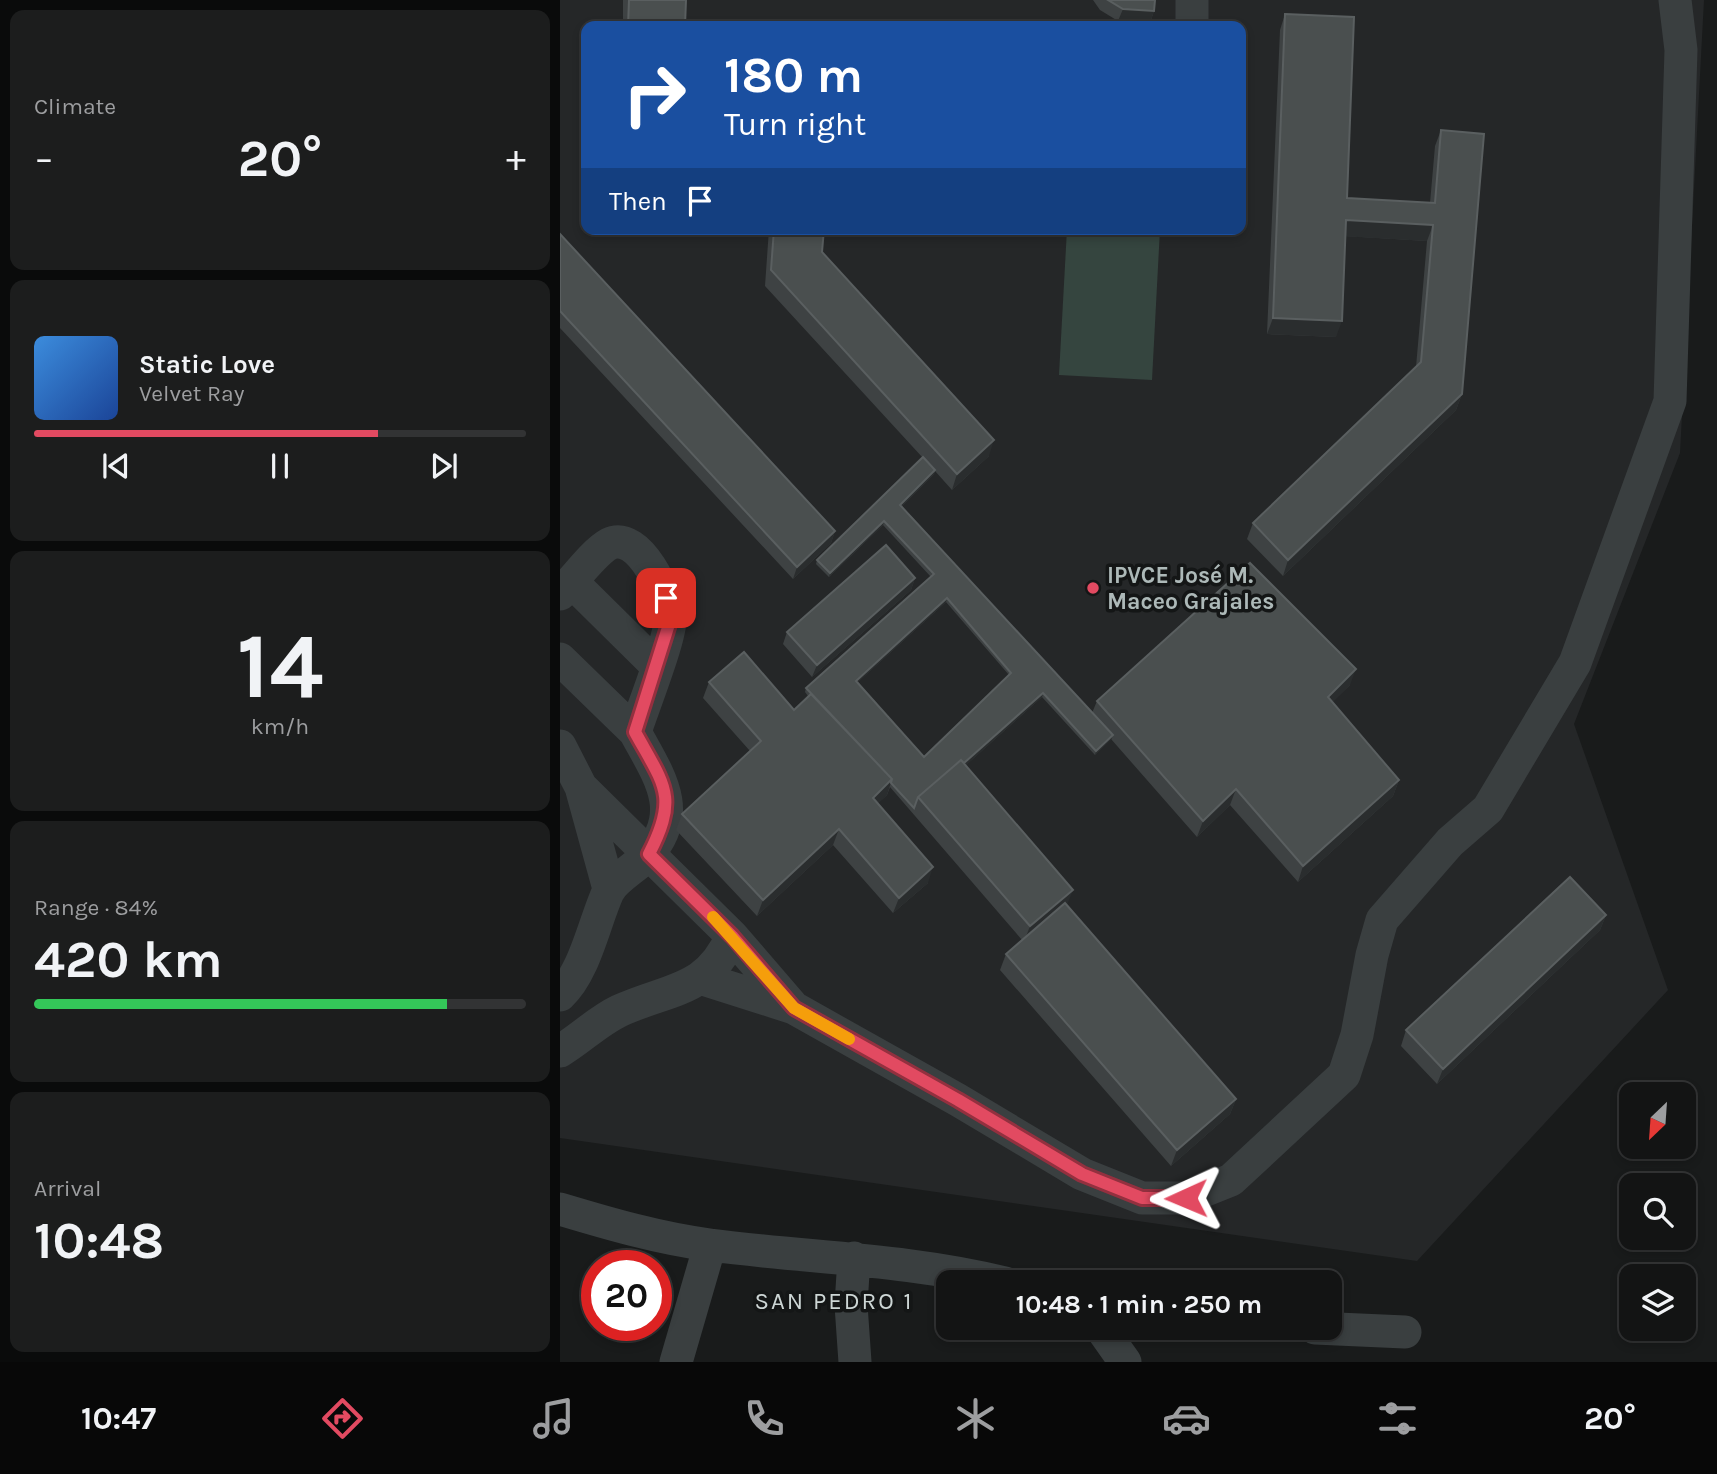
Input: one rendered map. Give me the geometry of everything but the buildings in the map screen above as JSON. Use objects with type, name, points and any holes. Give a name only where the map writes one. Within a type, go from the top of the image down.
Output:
[{"type":"street","points":[[1192,0],[1192,21]]},
{"type":"street","points":[[703,979],[794,1008],[958,1100],[1082,1174],[1142,1198],[1186,1198],[1231,1180],[1344,1075],[1357,1035],[1372,956],[1382,920],[1450,842],[1488,809],[1575,663],[1670,401],[1681,50],[1675,0]]},
{"type":"street","points":[[635,732],[656,666],[670,621],[662,583],[633,547],[620,541],[608,544],[566,588],[656,666]]},
{"type":"street","points":[[560,659],[635,732],[666,790],[663,825],[649,854],[609,889],[592,937],[567,988],[560,995]]},
{"type":"street","points":[[560,746],[581,787],[609,889]]},
{"type":"street","points":[[581,787],[732,936],[794,1008]]},
{"type":"street","points":[[560,1051],[617,1012],[703,979],[723,958],[732,936]]},
{"type":"street","points":[[560,1209],[633,1231],[710,1245],[954,1270]]},
{"type":"street","points":[[676,1362],[710,1245]]},
{"type":"street","points":[[854,1258],[851,1305],[855,1362]]},
{"type":"street","points":[[1342,1329],[1405,1332]]},
{"type":"street","points":[[1109,1340],[1125,1362]]},
{"type":"shaded area","name":"IPVCE José M. Maceo Grajales","points":[[560,0],[1704,0],[1680,453],[1574,724],[1668,990],[1417,1261],[560,1138]]},
{"type":"shaded area","points":[[1067,235],[1160,235],[1152,380],[1059,375]]},
{"type":"slow traffic","points":[[713,917],[794,1008],[849,1039]]},
{"type":"place","name":"IPVCE José M. Maceo Grajales","points":[[1093,588]]},
{"type":"district","name":"SAN PEDRO 1","points":[[834,1301]]},
{"type":"route","points":[[666,598],[670,621],[635,732],[666,790],[667,807],[663,825],[649,854],[732,936],[794,1008],[958,1100],[1082,1174],[1142,1198],[1186,1198]]}]
